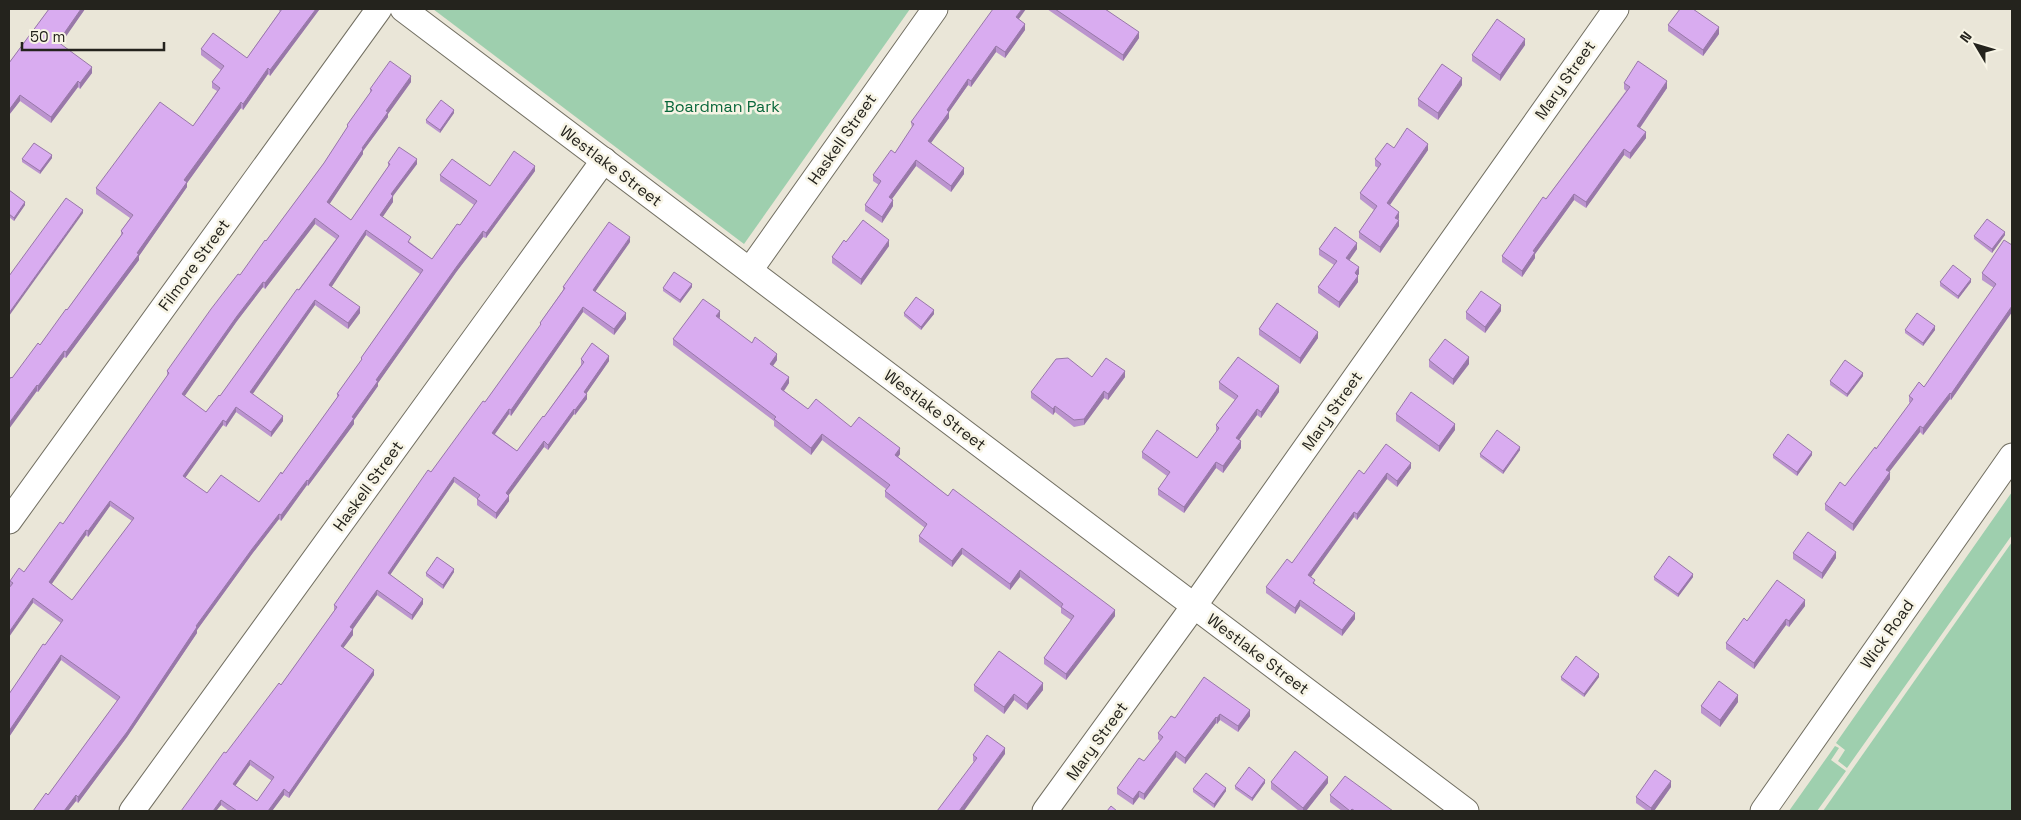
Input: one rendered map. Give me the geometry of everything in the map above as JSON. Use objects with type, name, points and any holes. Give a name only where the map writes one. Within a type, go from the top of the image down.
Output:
[{"type":"street","name":"Filmore Street","points":[[9,521],[379,9]]},
{"type":"street","name":"Westlake Street","points":[[403,9],[1466,811]]},
{"type":"street","name":"Haskell Street","points":[[750,270],[935,9]]},
{"type":"street","name":"Mary Street","points":[[1045,811],[1194,606],[1616,9]]},
{"type":"street","name":"Haskell Street","points":[[132,811],[604,160]]},
{"type":"street","name":"Wick Road","points":[[1763,811],[2012,456]]},
{"type":"green space","name":"Boardman Park","points":[[433,9],[910,9],[744,244]]},
{"type":"green space","points":[[2012,492],[2012,535],[1847,768],[1838,761],[1845,750],[1836,743]]},
{"type":"green space","points":[[2012,542],[2012,811],[1823,811]]},
{"type":"green space","points":[[1835,746],[1839,748],[1831,760],[1846,771],[1817,811],[1789,811]]},
{"type":"building","points":[[49,9],[81,9],[58,42],[92,67],[80,83],[78,81],[51,117],[20,95],[9,110],[9,63]]},
{"type":"building","points":[[282,9],[316,9],[270,70],[268,68],[243,104],[241,102],[184,180],[187,182],[137,253],[139,254],[66,352],[64,351],[9,423],[9,380],[38,343],[40,345],[67,310],[123,233],[121,231],[133,215],[96,188],[160,102],[193,126],[220,88],[212,82],[224,66],[201,49],[213,33],[247,58]]},
{"type":"building","points":[[993,9],[1022,9],[1016,17],[1025,24],[1005,52],[996,46],[971,81],[968,79],[947,110],[949,112],[928,141],[964,168],[951,186],[916,160],[889,197],[893,200],[882,217],[865,205],[881,181],[873,175],[891,150],[895,153],[914,124],[911,122]]},
{"type":"building","points":[[1055,9],[1105,9],[1139,32],[1123,55]]},
{"type":"building","points":[[1680,9],[1693,9],[1719,27],[1703,50],[1668,25]]},
{"type":"building","points":[[1497,19],[1525,39],[1500,75],[1472,55]]},
{"type":"building","points":[[390,61],[411,76],[327,202],[351,220],[390,164],[388,163],[399,147],[417,159],[391,194],[393,196],[380,215],[411,237],[408,242],[432,259],[457,224],[460,225],[477,201],[440,175],[452,159],[490,186],[514,151],[535,166],[486,233],[483,231],[457,266],[376,380],[378,381],[352,417],[354,418],[308,481],[281,515],[279,514],[196,626],[127,732],[78,797],[76,795],[64,811],[33,811],[46,793],[48,795],[120,697],[61,655],[9,731],[9,694],[43,644],[45,645],[63,620],[33,598],[9,632],[9,588],[13,583],[10,581],[19,568],[24,572],[60,522],[63,524],[169,373],[167,371],[211,309],[238,274],[240,275],[324,163],[347,125],[372,90],[370,89]],"holes":[[[315,218],[339,236],[299,290],[297,289],[220,396],[206,412],[182,394],[237,316]],[[366,230],[423,270],[361,358],[337,394],[339,395],[282,474],[281,472],[259,502],[221,475],[207,493],[183,476],[223,420],[226,422],[236,407],[271,432],[283,416],[250,392],[315,300],[348,323],[360,307],[329,285]],[[110,501],[134,518],[72,600],[49,582],[86,530],[88,531]]]},
{"type":"building","points":[[1638,61],[1667,81],[1637,126],[1646,132],[1630,153],[1624,149],[1586,202],[1574,194],[1533,251],[1535,252],[1522,271],[1502,256],[1543,197],[1546,199],[1630,87],[1624,83]]},
{"type":"building","points":[[1442,64],[1462,78],[1438,113],[1418,99]]},
{"type":"building","points":[[441,100],[454,110],[440,130],[426,120]]},
{"type":"building","points":[[1407,128],[1428,144],[1387,203],[1399,212],[1395,218],[1399,220],[1380,247],[1359,232],[1377,206],[1360,193],[1381,164],[1375,159],[1387,143],[1394,148]]},
{"type":"building","points":[[34,143],[52,155],[40,171],[22,159]]},
{"type":"building","points":[[9,190],[25,202],[14,218],[9,214]]},
{"type":"building","points":[[66,198],[83,210],[9,313],[9,276]]},
{"type":"building","points":[[1987,219],[2005,232],[1992,249],[1974,236]]},
{"type":"building","points":[[863,220],[889,240],[861,279],[832,257],[844,240],[846,242]]},
{"type":"building","points":[[609,222],[630,237],[593,290],[626,313],[614,329],[583,307],[511,410],[509,409],[492,433],[517,451],[584,362],[581,359],[592,343],[609,356],[584,392],[587,394],[548,445],[544,441],[506,493],[509,496],[496,513],[477,499],[480,495],[454,477],[388,573],[423,599],[412,615],[377,590],[350,627],[353,629],[341,646],[374,670],[289,793],[284,789],[268,811],[237,811],[221,800],[213,811],[181,811],[224,752],[226,753],[279,683],[281,685],[337,607],[334,605],[428,470],[431,472],[483,401],[485,402],[541,324],[565,288],[563,287]],"holes":[[[250,760],[274,777],[257,801],[233,784]]]},
{"type":"building","points":[[1335,227],[1357,243],[1346,258],[1359,267],[1355,273],[1358,276],[1339,302],[1318,287],[1337,261],[1319,249]]},
{"type":"building","points":[[2004,240],[2012,245],[2012,306],[1951,394],[1923,428],[1920,426],[1886,470],[1890,472],[1853,524],[1825,504],[1840,482],[1845,486],[1875,447],[1876,449],[1913,399],[1909,396],[1919,382],[1924,387],[1996,284],[1982,273]]},
{"type":"building","points":[[1953,265],[1971,279],[1958,296],[1940,282]]},
{"type":"building","points":[[674,272],[692,284],[680,300],[663,288]]},
{"type":"building","points":[[1481,291],[1501,305],[1485,327],[1466,312]]},
{"type":"building","points":[[916,297],[934,310],[921,327],[904,313]]},
{"type":"building","points":[[703,299],[720,311],[716,316],[752,343],[755,337],[777,354],[770,364],[789,377],[781,389],[808,409],[816,399],[851,427],[859,417],[900,448],[895,455],[948,496],[953,489],[1115,610],[1066,674],[1044,658],[1074,616],[1061,607],[1063,604],[1020,570],[1010,584],[962,548],[952,561],[919,536],[927,524],[885,491],[890,485],[822,434],[811,448],[774,419],[776,417],[673,339]]},
{"type":"building","points":[[1277,303],[1318,332],[1300,358],[1259,329]]},
{"type":"building","points":[[1917,313],[1935,326],[1923,343],[1905,330]]},
{"type":"building","points":[[1445,339],[1469,357],[1453,379],[1429,360]]},
{"type":"building","points":[[1238,357],[1279,386],[1261,412],[1257,409],[1236,438],[1241,441],[1223,466],[1216,462],[1184,507],[1158,489],[1170,472],[1142,452],[1157,430],[1197,458],[1219,428],[1216,425],[1238,396],[1219,382]]},
{"type":"building","points":[[1068,358],[1092,377],[1106,358],[1125,371],[1108,394],[1104,391],[1084,419],[1074,420],[1055,406],[1053,409],[1031,392],[1056,359]]},
{"type":"building","points":[[1845,360],[1863,373],[1847,394],[1830,381]]},
{"type":"building","points":[[1411,392],[1455,424],[1439,446],[1396,414]]},
{"type":"building","points":[[1497,430],[1520,447],[1503,471],[1480,454]]},
{"type":"building","points":[[1788,434],[1812,452],[1797,472],[1773,455]]},
{"type":"building","points":[[1386,444],[1411,463],[1397,481],[1387,473],[1357,514],[1354,512],[1308,575],[1315,580],[1313,583],[1355,613],[1342,630],[1300,600],[1295,608],[1266,587],[1287,559],[1292,563],[1359,470],[1364,474]]},
{"type":"building","points":[[1808,532],[1836,552],[1822,573],[1793,553]]},
{"type":"building","points":[[1669,556],[1693,574],[1678,594],[1654,577]]},
{"type":"building","points":[[437,557],[454,569],[443,585],[426,573]]},
{"type":"building","points":[[1777,580],[1805,600],[1789,621],[1786,619],[1754,663],[1726,643],[1744,618],[1747,621]]},
{"type":"building","points":[[999,651],[1043,683],[1027,704],[1014,694],[1004,707],[974,685]]},
{"type":"building","points":[[1576,656],[1599,674],[1584,694],[1561,677]]},
{"type":"building","points":[[1204,677],[1250,710],[1238,726],[1220,714],[1216,717],[1185,758],[1176,751],[1144,794],[1139,791],[1133,799],[1117,788],[1139,758],[1144,761],[1163,737],[1158,733],[1171,716],[1175,718]]},
{"type":"building","points":[[1719,681],[1738,695],[1720,720],[1701,706]]},
{"type":"building","points":[[987,735],[1005,748],[959,811],[937,811],[977,758],[973,755]]},
{"type":"building","points":[[1295,751],[1328,777],[1303,808],[1271,782]]},
{"type":"building","points":[[1249,767],[1265,780],[1252,798],[1235,786]]},
{"type":"building","points":[[1655,770],[1671,781],[1651,808],[1636,797]]},
{"type":"building","points":[[1206,773],[1226,788],[1214,804],[1193,789]]},
{"type":"building","points":[[1345,776],[1393,811],[1355,811],[1352,809],[1350,811],[1330,795]]},
{"type":"building","points":[[1111,806],[1117,811],[1107,811]]}]
